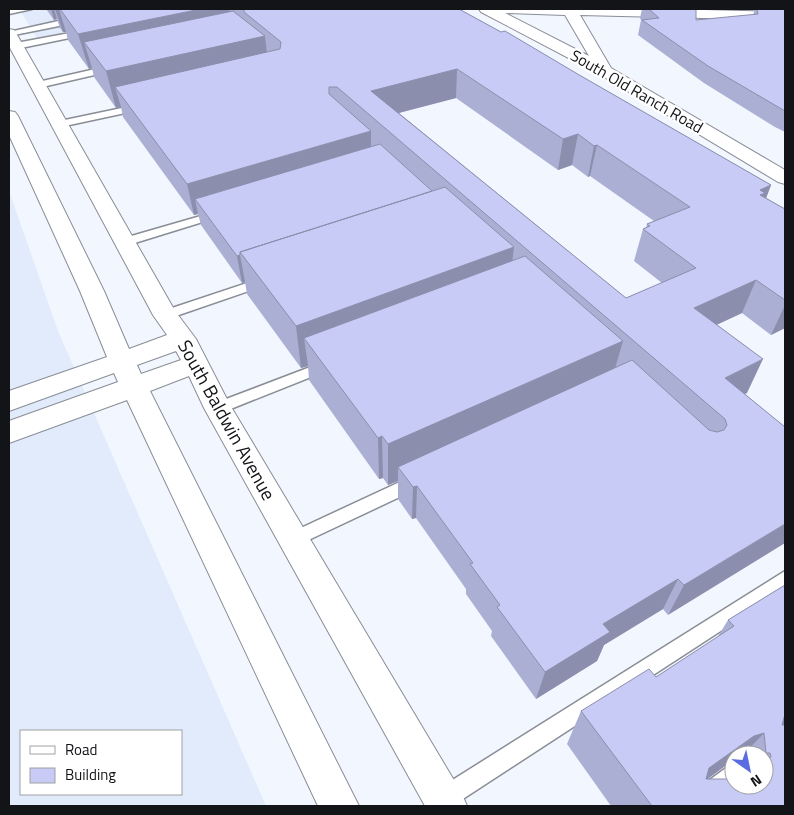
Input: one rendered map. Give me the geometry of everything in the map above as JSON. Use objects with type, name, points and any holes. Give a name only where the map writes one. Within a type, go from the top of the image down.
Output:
[{"type":"main road","name":"South Old Ranch Road","points":[[486,9],[605,71],[785,178]]},
{"type":"main road","points":[[499,9],[785,16]]},
{"type":"main road","points":[[571,10],[605,71]]},
{"type":"main road","name":"South Baldwin Avenue","points":[[12,38],[218,408],[445,803]]},
{"type":"main road","points":[[9,116],[86,277],[128,374],[339,806]]},
{"type":"main road","points":[[9,432],[128,374],[181,340]]},
{"type":"main road","points":[[9,401],[128,374]]},
{"type":"lane","points":[[9,12],[28,9]]},
{"type":"lane","points":[[12,38],[76,20],[77,16],[70,9]]},
{"type":"lane","points":[[12,38],[94,30]]},
{"type":"lane","points":[[37,83],[122,64]]},
{"type":"lane","points":[[60,124],[147,106]]},
{"type":"lane","points":[[125,242],[225,212]]},
{"type":"lane","points":[[181,340],[278,276]]},
{"type":"lane","points":[[218,408],[336,362]]},
{"type":"lane","points":[[294,539],[434,473]]},
{"type":"lane","points":[[445,803],[785,579]]},
{"type":"lane","points":[[693,806],[724,783]]},
{"type":"shaded area","points":[[19,9],[125,9],[134,18],[37,38]]},
{"type":"shaded area","points":[[9,191],[58,331],[266,806],[9,806]]},
{"type":"building","points":[[60,9],[201,9],[78,34]]},
{"type":"building","points":[[244,9],[459,9],[501,32],[505,31],[771,185],[760,190],[765,193],[760,195],[785,209],[785,300],[756,280],[694,308],[763,359],[725,378],[785,427],[785,524],[684,585],[678,579],[603,624],[610,632],[545,672],[497,607],[500,605],[470,564],[473,563],[417,486],[413,487],[398,467],[632,360],[709,430],[717,432],[724,430],[727,425],[725,419],[337,87],[329,87],[329,94],[371,131],[187,184],[115,87],[280,49],[281,42],[244,12]],"holes":[[[457,69],[563,139],[578,134],[690,207],[647,224],[650,226],[643,229],[696,268],[626,298],[371,91]]]},
{"type":"building","points":[[649,9],[696,9],[696,20],[758,14],[757,9],[785,9],[785,111],[708,66],[642,20],[659,18]]},
{"type":"building","points":[[233,11],[265,36],[106,71],[84,42]]},
{"type":"building","points":[[380,144],[432,191],[240,252],[240,255],[237,256],[195,199]]},
{"type":"building","points":[[445,187],[514,247],[296,326],[240,252]]},
{"type":"building","points":[[525,256],[623,341],[388,444],[382,436],[378,438],[304,338]]},
{"type":"building","points":[[785,585],[785,714],[782,725],[785,725],[785,806],[652,806],[581,711],[649,669],[656,677],[734,626],[728,620]]}]
